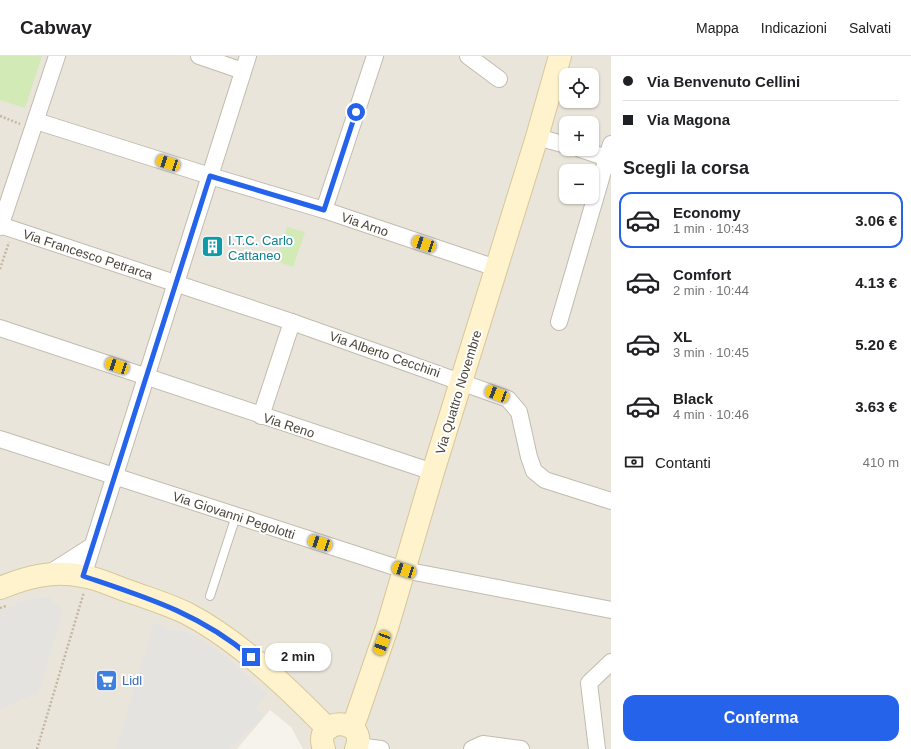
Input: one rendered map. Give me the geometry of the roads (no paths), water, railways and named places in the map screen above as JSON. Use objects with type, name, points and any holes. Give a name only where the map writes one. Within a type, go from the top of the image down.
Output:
[{"type":"main road","name":"Via Quattro Novembre","points":[[354,741],[356,718],[387,628],[433,472],[537,137],[560,56]]},
{"type":"main road","points":[[6,596],[34,576],[48,574],[84,587],[186,613],[224,636],[261,666],[326,739],[336,724],[346,725],[354,741]]},
{"type":"street","points":[[0,226],[57,56]]},
{"type":"street","points":[[84,587],[92,546],[246,63],[199,56]]},
{"type":"street","points":[[324,210],[375,56]]},
{"type":"street","points":[[468,56],[499,79]]},
{"type":"street","name":"Via Arno","points":[[35,125],[324,210],[496,268]]},
{"type":"street","points":[[537,137],[559,143]]},
{"type":"street","points":[[559,322],[609,151],[599,150]]},
{"type":"street","name":"Via Francesco Petrarca","points":[[0,226],[176,283]]},
{"type":"street","name":"Via Alberto Cecchini","points":[[176,283],[462,381],[508,399],[519,412],[529,457],[534,471],[545,480],[611,501]]},
{"type":"street","points":[[261,416],[292,322]]},
{"type":"street","name":"Via Reno","points":[[0,328],[433,472]]},
{"type":"street","name":"Via Giovanni Pegolotti","points":[[0,439],[404,570],[611,610]]},
{"type":"street","points":[[48,574],[92,546]]},
{"type":"street","points":[[597,749],[589,683],[611,662]]},
{"type":"street","points":[[354,741],[381,749]]},
{"type":"street","points":[[472,749],[483,744],[521,749]]},
{"type":"lane","points":[[210,596],[236,516]]},
{"type":"place","name":"I.T.C. Carlo Cattaneo","points":[[213,247]]},
{"type":"place","name":"Lidl","points":[[106,680]]}]
